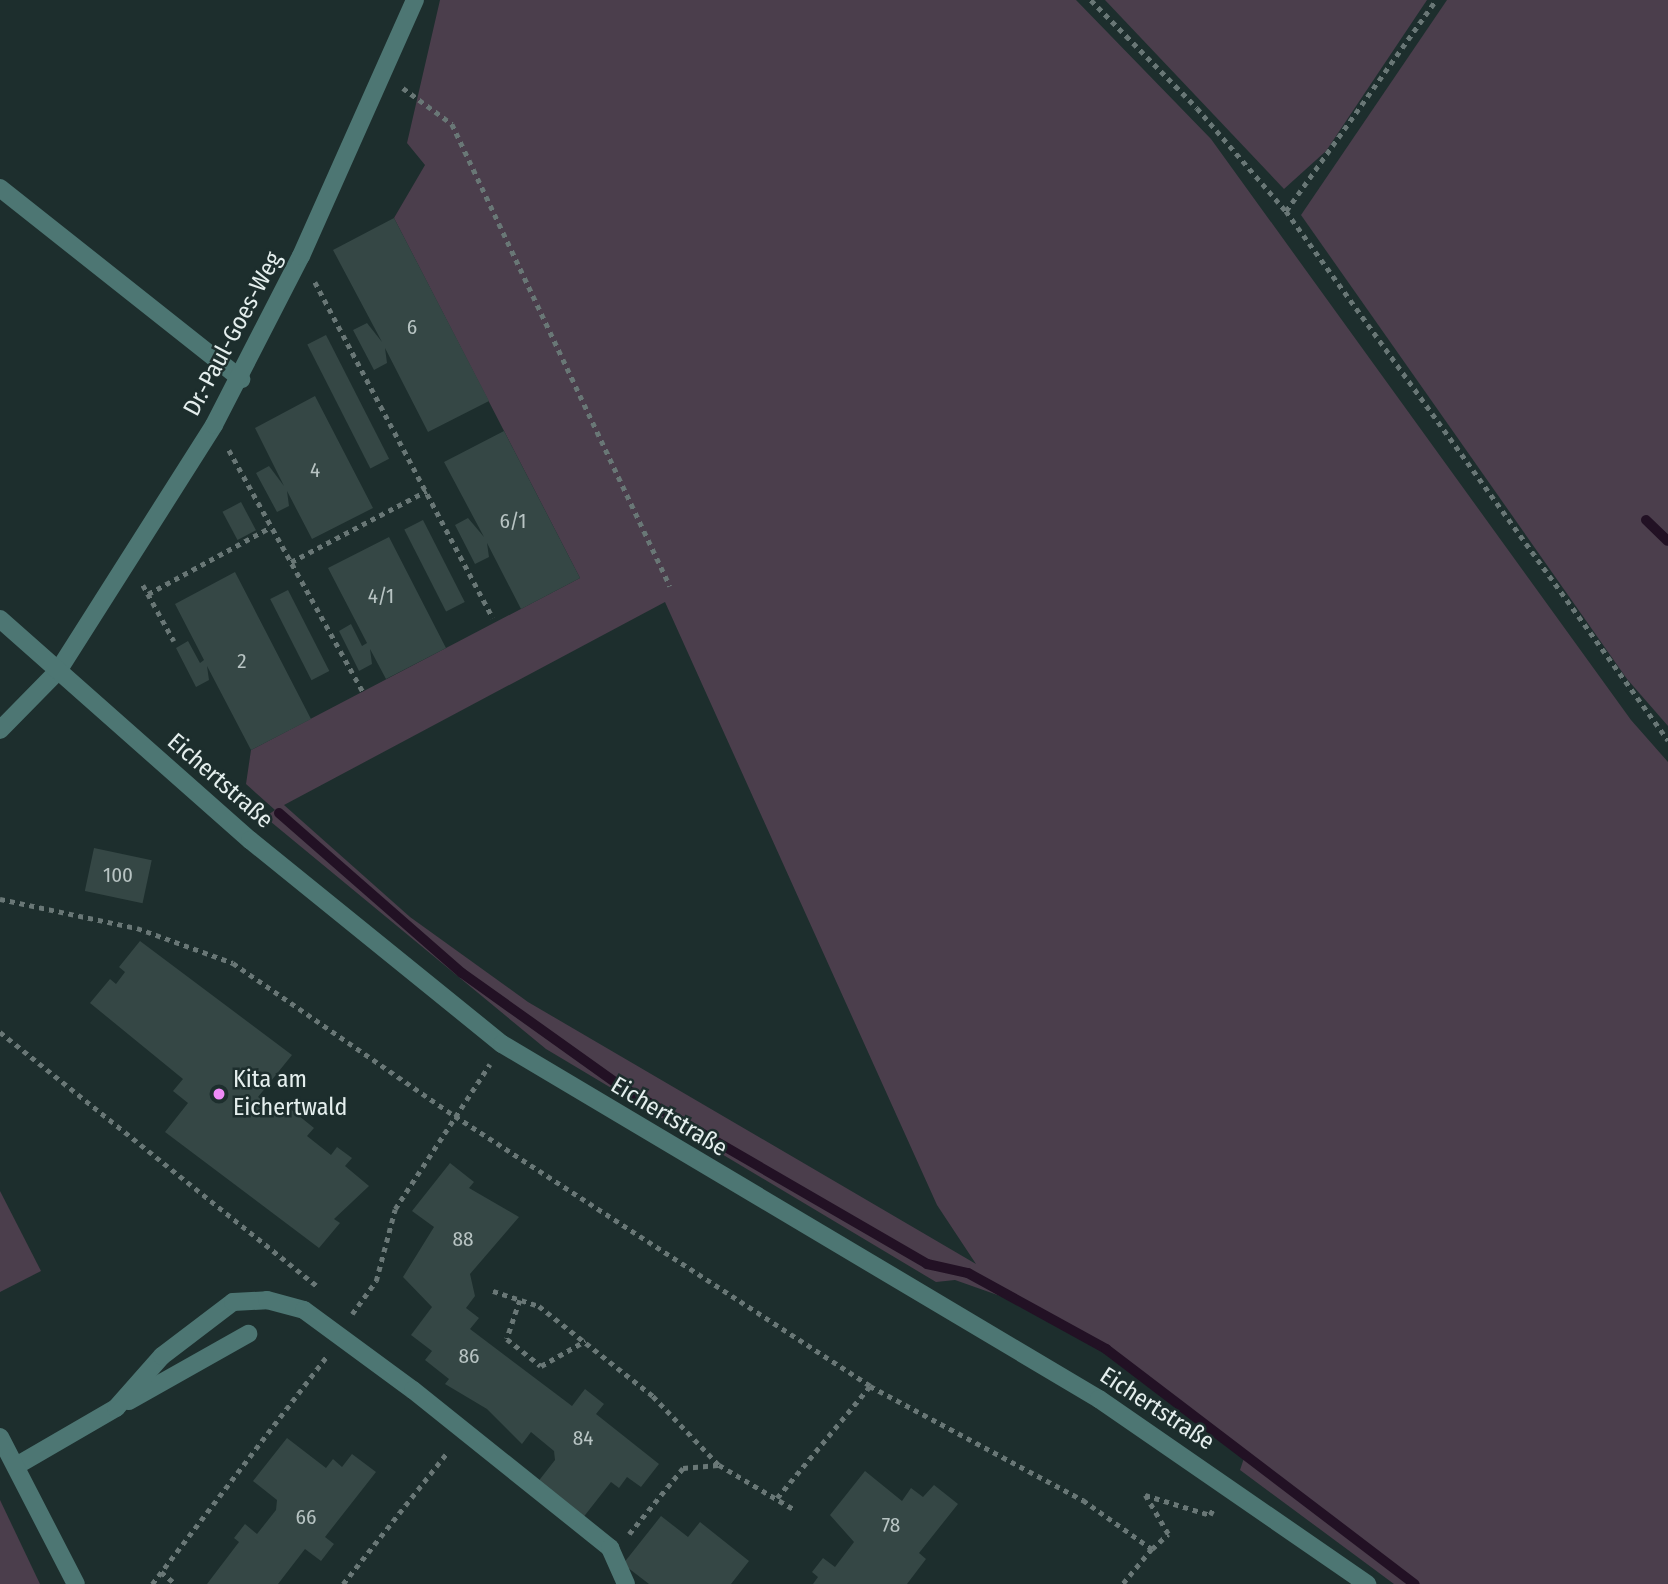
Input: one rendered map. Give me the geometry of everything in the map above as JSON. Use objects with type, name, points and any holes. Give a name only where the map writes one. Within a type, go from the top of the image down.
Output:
[{"type":"street","name":"Dr.-Paul-Goes-Weg","points":[[0,730],[58,671],[241,379],[386,75],[415,0]]},
{"type":"street","points":[[0,188],[241,379]]},
{"type":"street","name":"Eichertstraße","points":[[0,619],[250,840],[502,1044],[1099,1399],[1367,1584]]},
{"type":"street","points":[[116,1408],[162,1356],[233,1302],[267,1300],[304,1310],[613,1554],[626,1584]]},
{"type":"street","points":[[16,1466],[248,1334]]},
{"type":"street","points":[[0,1437],[76,1584]]},
{"type":"path","points":[[1091,0],[1286,211],[1668,740]]},
{"type":"path","points":[[1286,211],[1436,0]]},
{"type":"path","points":[[386,75],[452,124],[670,586]]},
{"type":"path","points":[[301,257],[493,618]]},
{"type":"path","points":[[214,425],[364,694]]},
{"type":"path","points":[[291,562],[426,491]]},
{"type":"path","points":[[148,594],[271,527]]},
{"type":"path","points":[[129,560],[174,641]]},
{"type":"path","points":[[0,898],[137,928],[233,963],[456,1116],[870,1385],[1083,1500],[1152,1549]]},
{"type":"path","points":[[0,1032],[331,1296]]},
{"type":"path","points":[[152,1584],[341,1338],[352,1313],[376,1281],[395,1209],[502,1044]]},
{"type":"path","points":[[493,1291],[539,1306],[653,1396],[719,1465],[795,1510]]},
{"type":"path","points":[[520,1300],[507,1339],[541,1366],[585,1341]]},
{"type":"path","points":[[341,1305],[352,1313]]},
{"type":"path","points":[[777,1498],[870,1385]]},
{"type":"path","points":[[343,1584],[446,1454]]},
{"type":"path","points":[[613,1554],[683,1468],[719,1465]]},
{"type":"path","points":[[1123,1584],[1168,1534],[1145,1495],[1210,1515],[1227,1485]]},
{"type":"path","points":[[160,1572],[176,1584]]},
{"type":"shaded area","points":[[440,0],[1076,0],[1211,139],[1631,720],[1668,762],[1668,1584],[1394,1584],[1240,1470],[1244,1458],[1089,1341],[1020,1303],[955,1280],[936,1282],[546,1049],[265,817],[275,810],[246,784],[251,750],[580,578],[394,218],[425,165],[407,143]],"holes":[[[665,602],[937,1205],[976,1264],[528,1002],[410,917],[284,805]]]},
{"type":"shaded area","points":[[1105,0],[1427,0],[1326,151],[1284,189]]},
{"type":"shaded area","points":[[1447,0],[1668,0],[1668,726],[1627,679],[1301,215]]},
{"type":"shaded area","points":[[0,1191],[41,1271],[0,1292]]},
{"type":"shaded area","points":[[0,1500],[40,1584],[0,1584]]},
{"type":"building","points":[[394,218],[489,401],[428,432],[385,348],[387,363],[374,370],[353,330],[367,323],[382,342],[333,250]]},
{"type":"building","points":[[326,335],[389,459],[370,468],[307,345]]},
{"type":"building","points":[[315,396],[373,508],[312,539],[287,491],[289,506],[277,512],[256,473],[269,466],[284,486],[255,428]]},
{"type":"building","points":[[504,431],[580,578],[521,609],[487,543],[489,557],[475,564],[455,525],[468,518],[484,537],[444,462]]},
{"type":"building","points":[[241,502],[256,530],[237,540],[222,512]]},
{"type":"building","points":[[423,520],[465,602],[446,612],[404,530]]},
{"type":"building","points":[[389,537],[446,648],[386,679],[370,649],[372,664],[359,671],[339,631],[351,624],[362,646],[367,643],[328,568]]},
{"type":"building","points":[[235,572],[311,719],[251,750],[207,666],[209,680],[196,687],[176,648],[188,641],[200,663],[204,660],[175,604]]},
{"type":"building","points":[[288,590],[329,671],[311,680],[270,599]]},
{"type":"building","points":[[94,848],[152,860],[143,903],[85,891]]},
{"type":"building","name":"Kita am Eichertwald","points":[[140,941],[292,1055],[258,1097],[281,1115],[288,1107],[314,1128],[307,1136],[331,1155],[337,1147],[352,1158],[345,1166],[369,1186],[334,1219],[340,1223],[319,1248],[165,1132],[188,1103],[173,1091],[183,1079],[90,1003],[110,979],[116,984],[125,972],[119,967]]},
{"type":"building","points":[[450,1163],[474,1182],[469,1188],[519,1217],[470,1274],[475,1296],[466,1308],[479,1318],[470,1329],[572,1406],[585,1389],[604,1404],[596,1414],[659,1464],[641,1487],[627,1477],[619,1488],[611,1482],[582,1519],[537,1483],[555,1460],[554,1451],[531,1432],[522,1444],[487,1409],[445,1384],[449,1379],[425,1360],[432,1351],[411,1335],[432,1307],[403,1277],[434,1227],[412,1211]]},
{"type":"building","points":[[287,1438],[326,1468],[333,1459],[342,1467],[352,1454],[376,1472],[325,1537],[334,1544],[321,1561],[305,1549],[278,1584],[207,1584],[239,1542],[234,1538],[245,1524],[257,1534],[276,1510],[277,1500],[253,1481]]},
{"type":"building","points":[[865,1471],[902,1501],[911,1488],[923,1497],[934,1485],[958,1504],[919,1553],[926,1559],[907,1584],[813,1584],[818,1577],[812,1572],[823,1558],[835,1567],[854,1542],[830,1515]]},
{"type":"building","points":[[661,1516],[688,1537],[700,1522],[749,1561],[731,1584],[649,1584],[623,1564]]},
{"type":"waterway","points":[[1646,520],[1668,541]]},
{"type":"waterway","points":[[279,813],[462,973],[622,1087],[927,1264],[968,1273],[1106,1349],[1415,1584]]},
{"type":"place","name":"Kita am Eichertwald","points":[[219,1094]]}]
